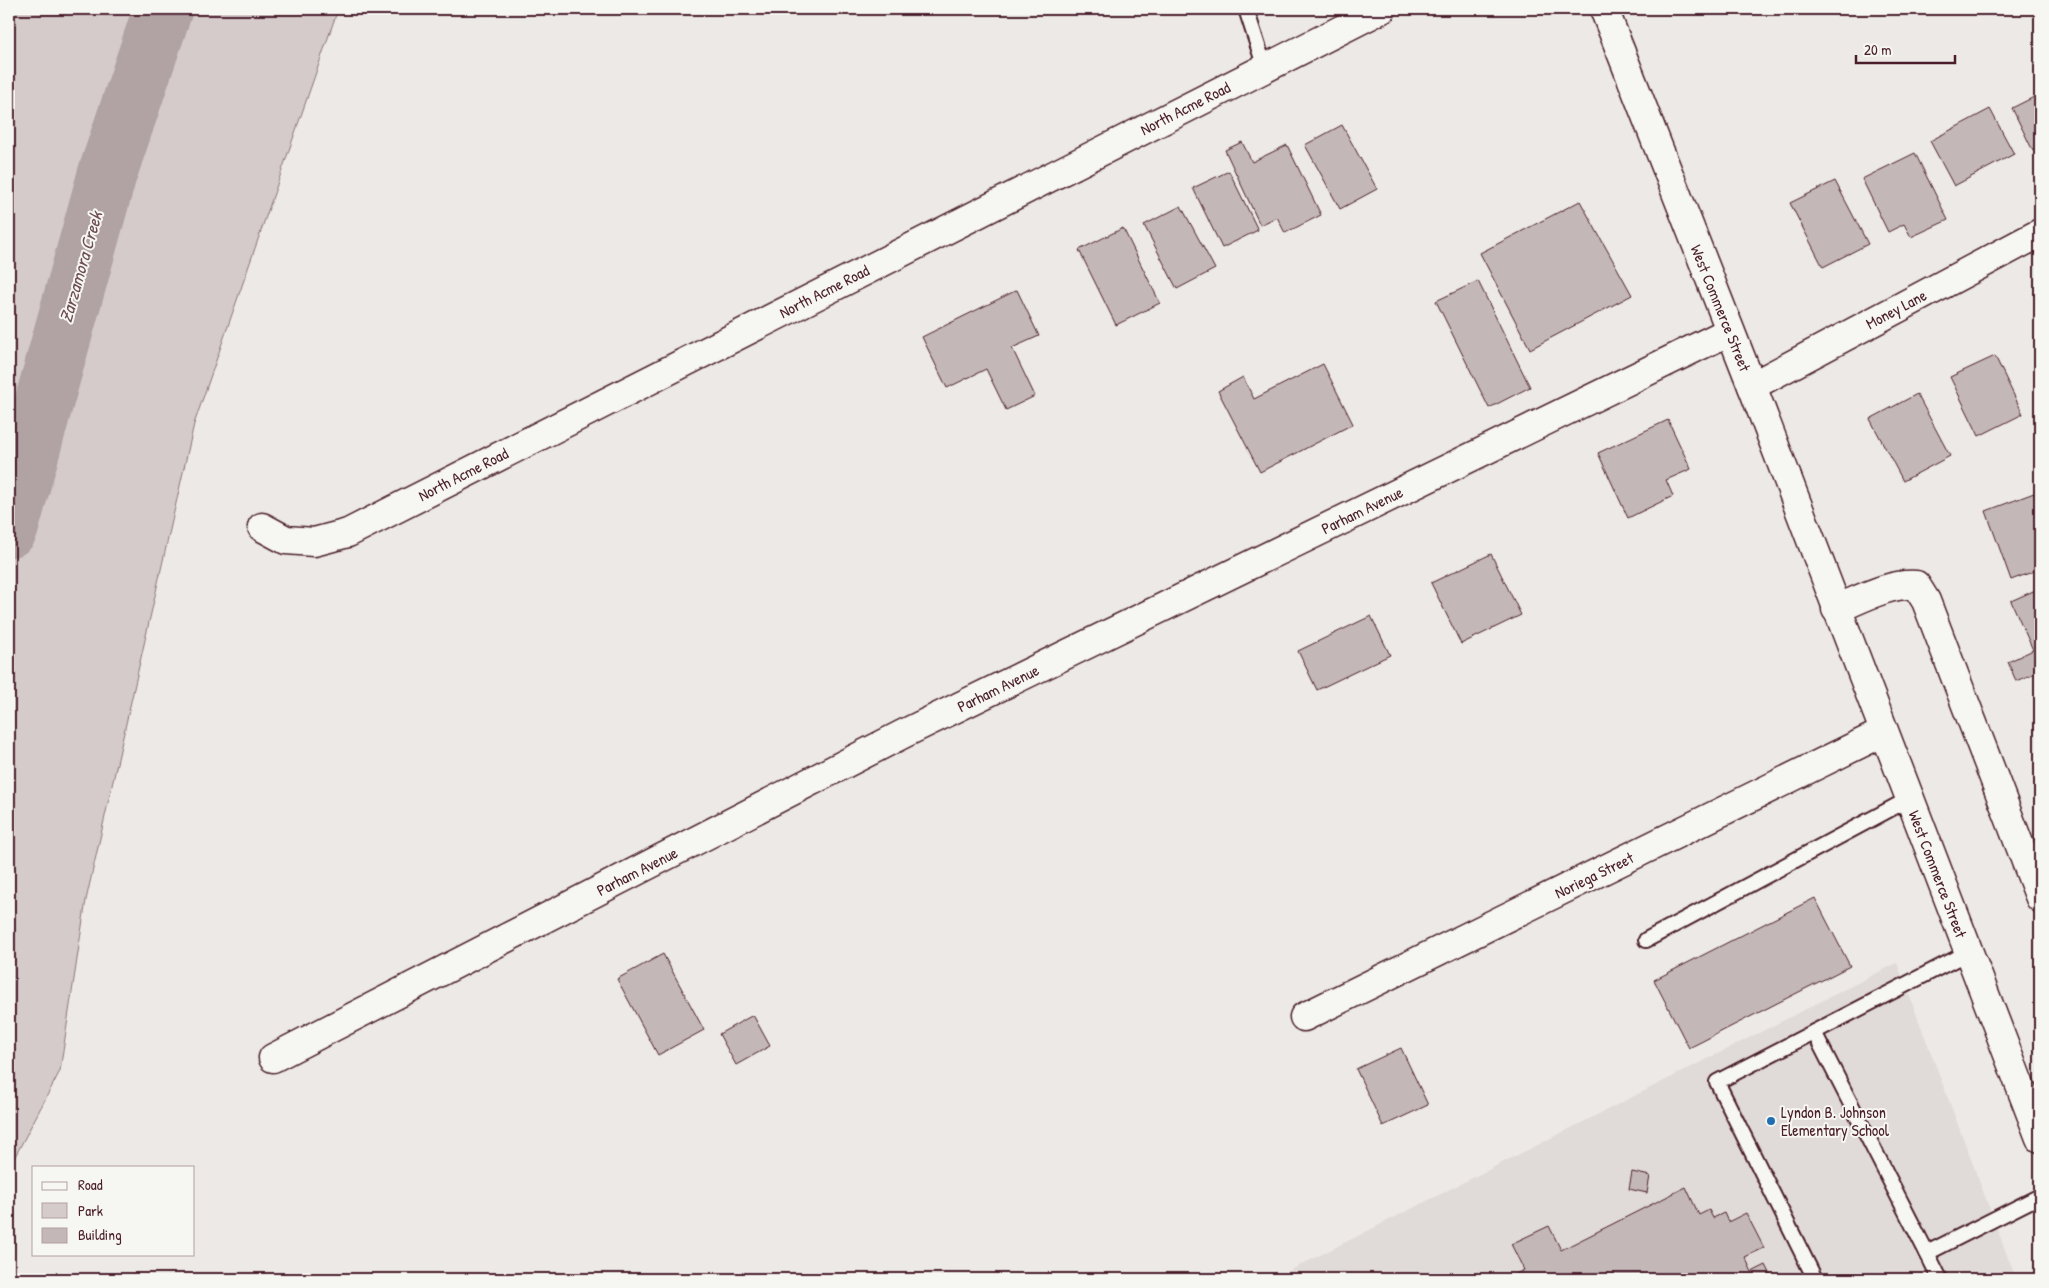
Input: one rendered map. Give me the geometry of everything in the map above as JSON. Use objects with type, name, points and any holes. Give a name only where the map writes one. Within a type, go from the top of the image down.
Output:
[{"type":"street","name":"North Acme Road","points":[[262,527],[286,540],[314,542],[348,533],[1382,9]]},
{"type":"street","name":"West Commerce Street","points":[[1604,9],[1752,386],[2040,1138]]},
{"type":"street","name":"Money Lane","points":[[1752,386],[2040,233]]},
{"type":"street","name":"Parham Avenue","points":[[273,1058],[903,734],[1730,331]]},
{"type":"street","points":[[1836,609],[1889,588],[1903,584],[1916,585],[1926,601],[2040,898]]},
{"type":"street","name":"Noriega Street","points":[[1304,1017],[1884,732]]},
{"type":"lane","points":[[1246,9],[1265,68]]},
{"type":"lane","points":[[1646,940],[1909,799]]},
{"type":"lane","points":[[1815,1279],[1717,1082],[1969,952]]},
{"type":"lane","points":[[1814,1032],[1940,1279]]},
{"type":"lane","points":[[1927,1253],[2040,1196]]},
{"type":"shaded area","name":"Lyndon B. Johnson Elementary School","points":[[1897,963],[2016,1279],[1273,1279]]},
{"type":"green space","points":[[9,9],[338,9],[194,424],[86,900],[60,1071],[9,1168]]},
{"type":"building","points":[[2040,94],[2040,148],[2033,151],[2012,108]]},
{"type":"building","points":[[1990,109],[2014,154],[1954,186],[1930,141]]},
{"type":"building","points":[[1342,125],[1377,189],[1340,209],[1305,145]]},
{"type":"building","points":[[1242,142],[1252,162],[1287,145],[1321,215],[1285,233],[1277,217],[1260,225],[1225,150]]},
{"type":"building","points":[[1915,153],[1948,220],[1911,237],[1904,224],[1888,232],[1862,179]]},
{"type":"building","points":[[1229,171],[1258,230],[1222,248],[1193,188]]},
{"type":"building","points":[[1835,181],[1868,244],[1823,267],[1790,203]]},
{"type":"building","points":[[1580,201],[1632,295],[1530,349],[1480,253]]},
{"type":"building","points":[[1181,206],[1215,269],[1177,289],[1144,225]]},
{"type":"building","points":[[1123,228],[1160,303],[1116,325],[1079,250]]},
{"type":"building","points":[[1478,281],[1530,387],[1489,408],[1436,301]]},
{"type":"building","points":[[1017,290],[1039,336],[1012,348],[1035,396],[1006,410],[986,369],[947,388],[922,337]]},
{"type":"building","points":[[2040,335],[2040,348],[2035,338]]},
{"type":"building","points":[[1995,356],[2023,414],[1979,436],[1950,377]]},
{"type":"building","points":[[1323,364],[1353,424],[1260,472],[1218,391],[1243,377],[1254,399]]},
{"type":"building","points":[[1917,394],[1950,456],[1903,481],[1870,419]]},
{"type":"building","points":[[1668,420],[1691,469],[1666,480],[1673,496],[1628,518],[1598,453]]},
{"type":"building","points":[[2034,493],[2040,511],[2040,569],[2011,580],[1986,511]]},
{"type":"building","points":[[1491,554],[1521,615],[1461,644],[1431,583]]},
{"type":"building","points":[[2040,588],[2040,671],[2016,681],[2008,662],[2033,650],[2011,601]]},
{"type":"building","points":[[1371,616],[1390,655],[1317,690],[1298,651]]},
{"type":"building","points":[[1815,898],[1850,966],[1689,1048],[1654,980]]},
{"type":"building","points":[[663,954],[704,1030],[658,1055],[617,979]]},
{"type":"building","points":[[753,1015],[770,1046],[736,1065],[719,1034]]},
{"type":"building","points":[[1401,1048],[1428,1105],[1383,1126],[1356,1069]]},
{"type":"building","points":[[1632,1172],[1650,1176],[1647,1193],[1629,1189]]},
{"type":"building","points":[[1686,1187],[1699,1215],[1709,1210],[1713,1218],[1724,1213],[1728,1222],[1746,1213],[1764,1248],[1745,1257],[1752,1272],[1766,1265],[1773,1279],[1505,1279],[1524,1270],[1511,1244],[1549,1226],[1561,1250]]},
{"type":"waterway","name":"Zarzamora Creek","points":[[9,528],[107,175],[163,9]]},
{"type":"place","name":"Lyndon B. Johnson Elementary School","points":[[1771,1121]]}]
